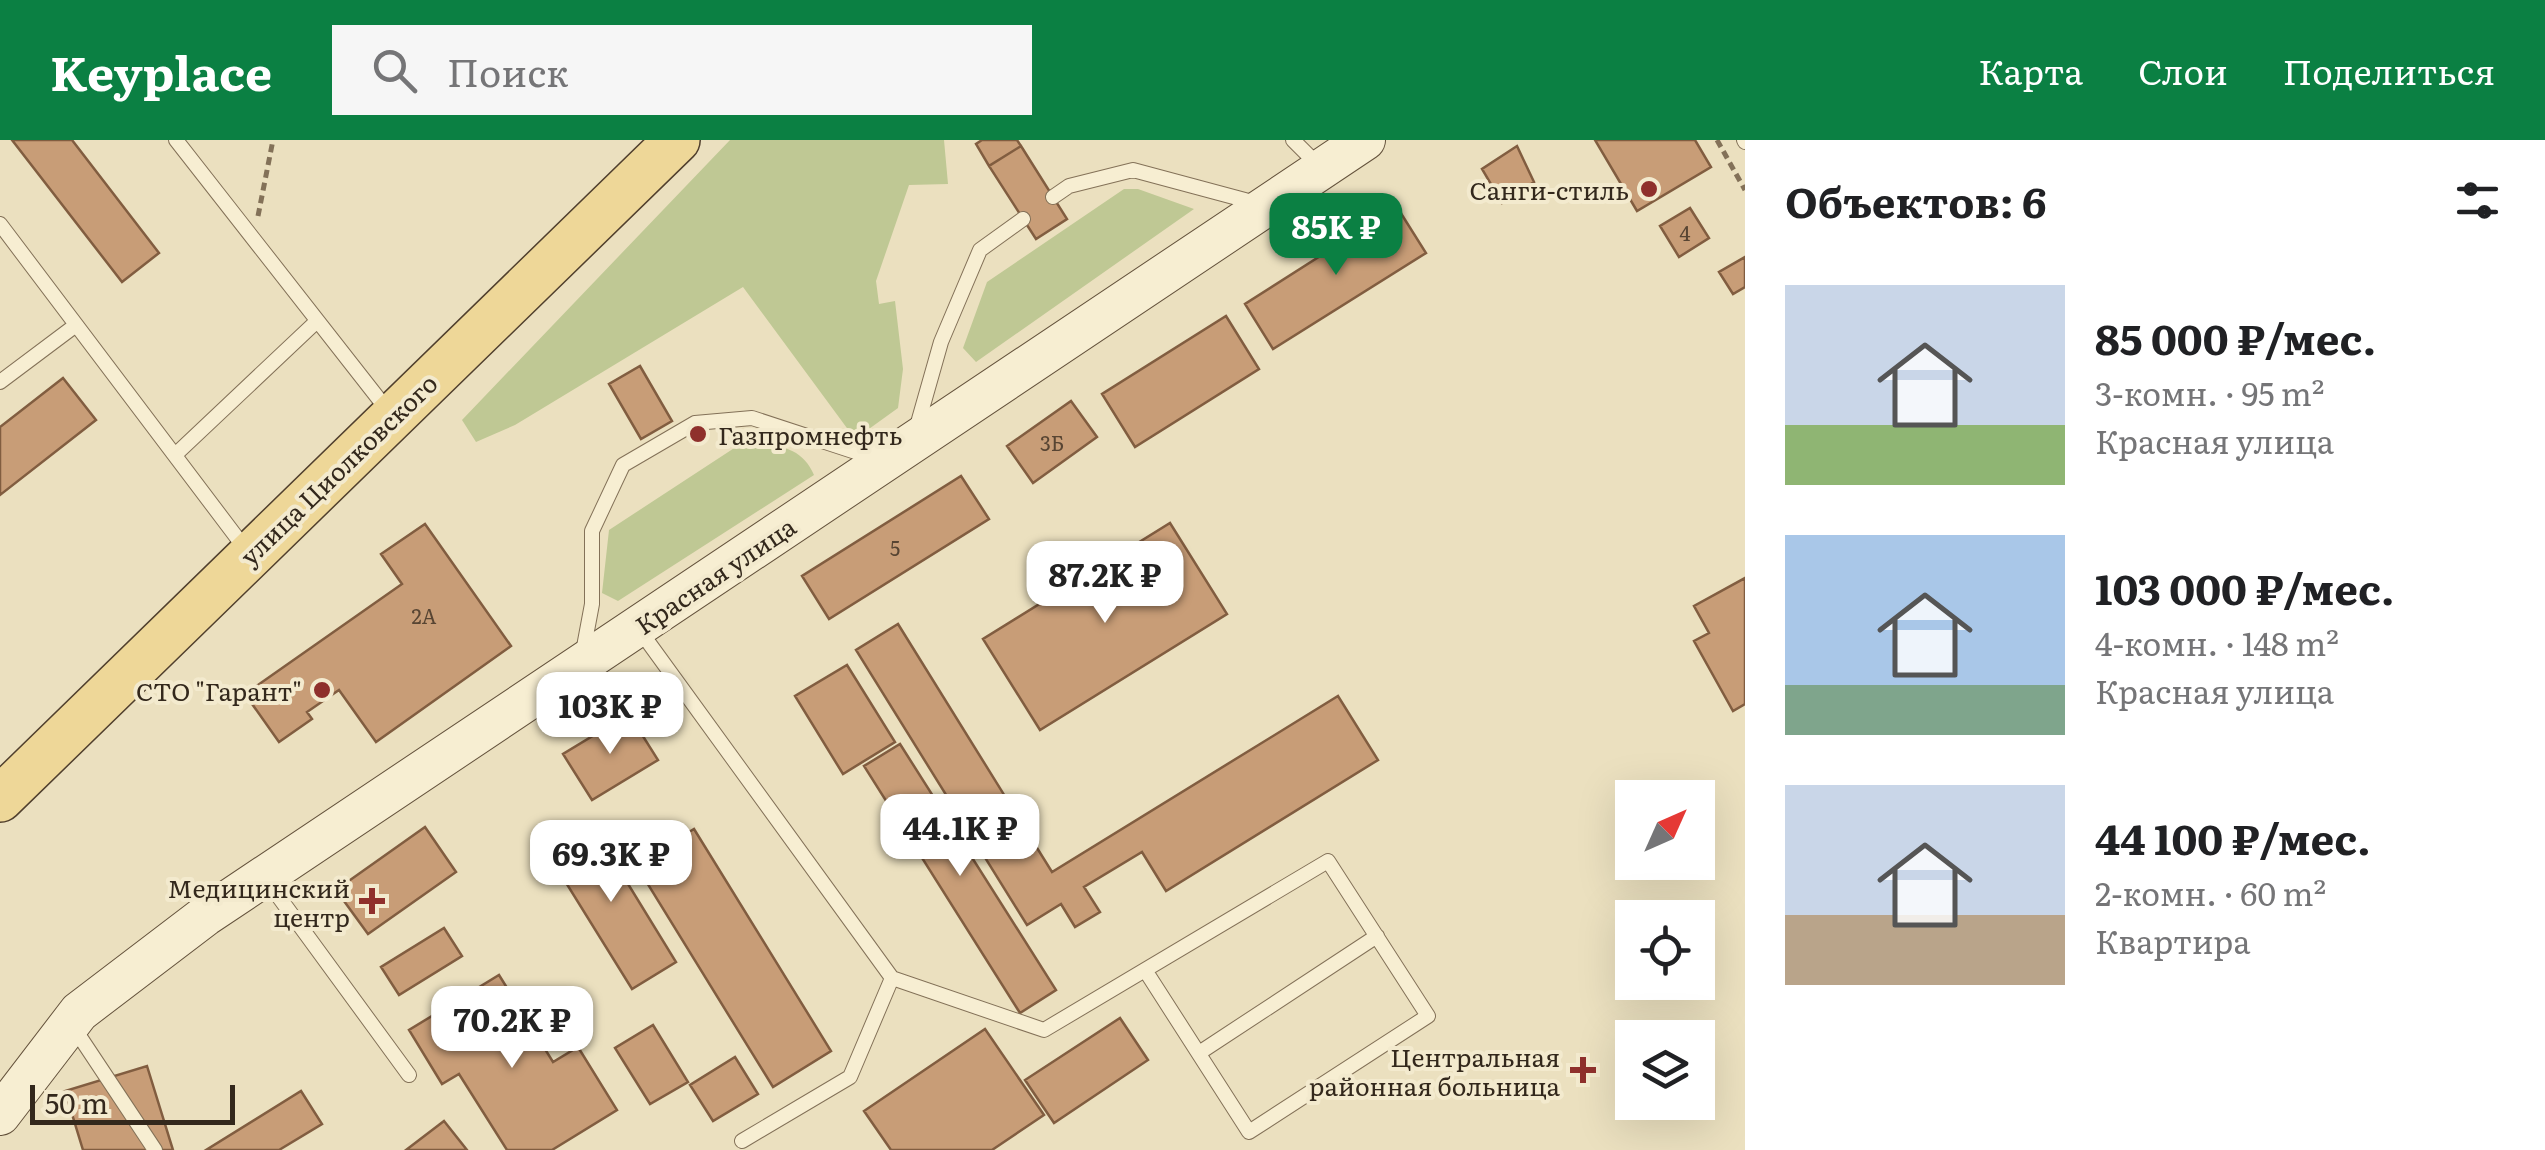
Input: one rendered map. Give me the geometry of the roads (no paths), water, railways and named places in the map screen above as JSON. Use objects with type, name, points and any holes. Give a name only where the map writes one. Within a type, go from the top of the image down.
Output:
[{"type":"main road","name":"улица Циолковского","points":[[0,798],[678,140]]},
{"type":"main road","name":"Красная улица","points":[[0,1115],[71,1023],[205,916],[1365,140]]},
{"type":"lane","points":[[176,140],[392,416]]},
{"type":"lane","points":[[1294,140],[1322,168]]},
{"type":"lane","points":[[1053,198],[1069,186],[1133,170],[1266,206]]},
{"type":"lane","points":[[581,665],[592,604],[592,531],[623,466],[696,423],[752,418],[898,452],[980,250],[1023,219]]},
{"type":"lane","points":[[0,224],[250,554]]},
{"type":"lane","points":[[175,456],[317,320]]},
{"type":"lane","points":[[0,382],[76,324]]},
{"type":"lane","points":[[637,627],[892,978],[1044,1030],[1328,861],[1428,1016],[1250,1132],[1145,970]]},
{"type":"lane","points":[[264,877],[409,1075]]},
{"type":"lane","points":[[1199,1053],[1376,936]]},
{"type":"lane","points":[[742,1141],[850,1076],[892,978]]},
{"type":"lane","points":[[71,1023],[155,1150]]},
{"type":"place","name":"Санги-стиль","points":[[1649,189]]},
{"type":"place","name":"Газпромнефть","points":[[698,434]]},
{"type":"place","name":"СТО \"Гарант\"","points":[[322,690]]},
{"type":"place","name":"Медицинский центр","points":[[372,901]]},
{"type":"place","name":"Центральная районная больница","points":[[1583,1070]]}]
